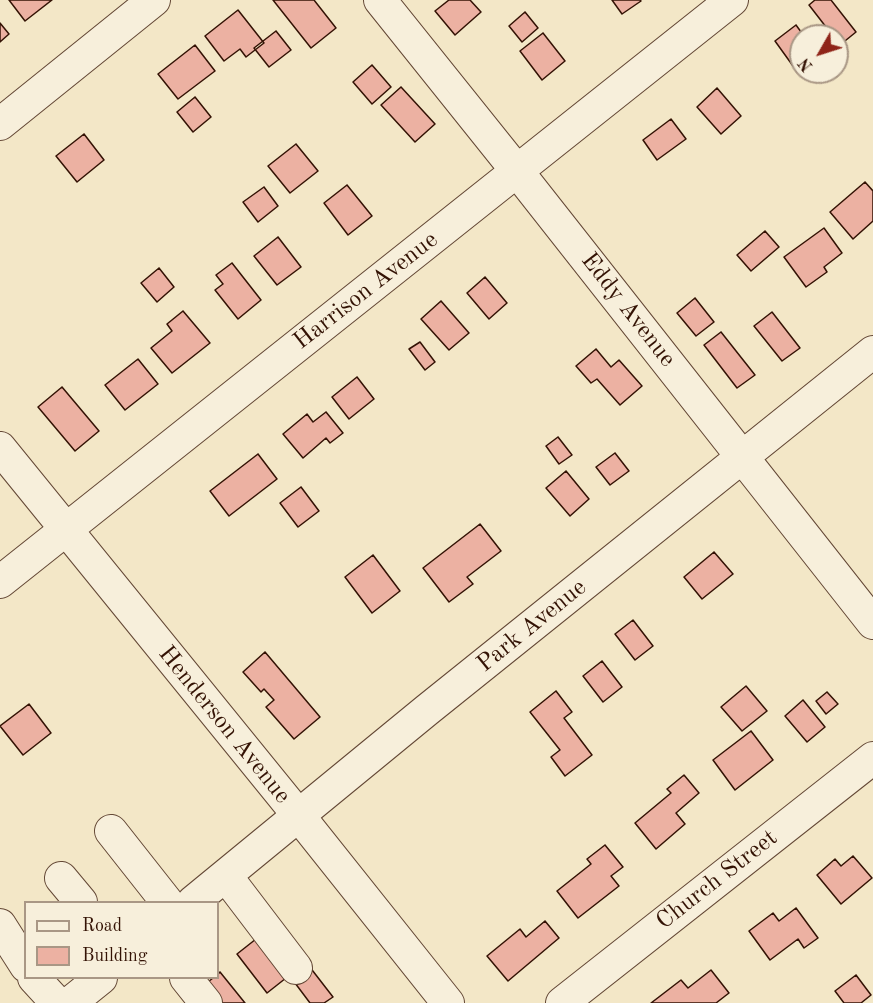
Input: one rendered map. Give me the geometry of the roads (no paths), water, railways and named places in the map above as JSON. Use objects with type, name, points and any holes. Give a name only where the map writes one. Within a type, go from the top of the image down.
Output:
[{"type":"street","points":[[0,124],[154,0]]},
{"type":"street","name":"Eddy Avenue","points":[[380,0],[518,171],[873,623]]},
{"type":"street","name":"Harrison Avenue","points":[[0,582],[732,0]]},
{"type":"street","name":"Park Avenue","points":[[195,901],[873,352]]},
{"type":"street","name":"Henderson Avenue","points":[[0,448],[448,1003]]},
{"type":"street","name":"Church Street","points":[[562,1003],[873,758]]},
{"type":"street","points":[[111,831],[165,901]]},
{"type":"street","points":[[226,876],[296,968]]},
{"type":"street","points":[[62,878],[79,901]]},
{"type":"street","points":[[0,925],[24,963]]},
{"type":"street","points":[[35,979],[57,1003]]},
{"type":"street","points":[[70,1003],[100,979]]},
{"type":"street","points":[[187,979],[206,1003]]}]
